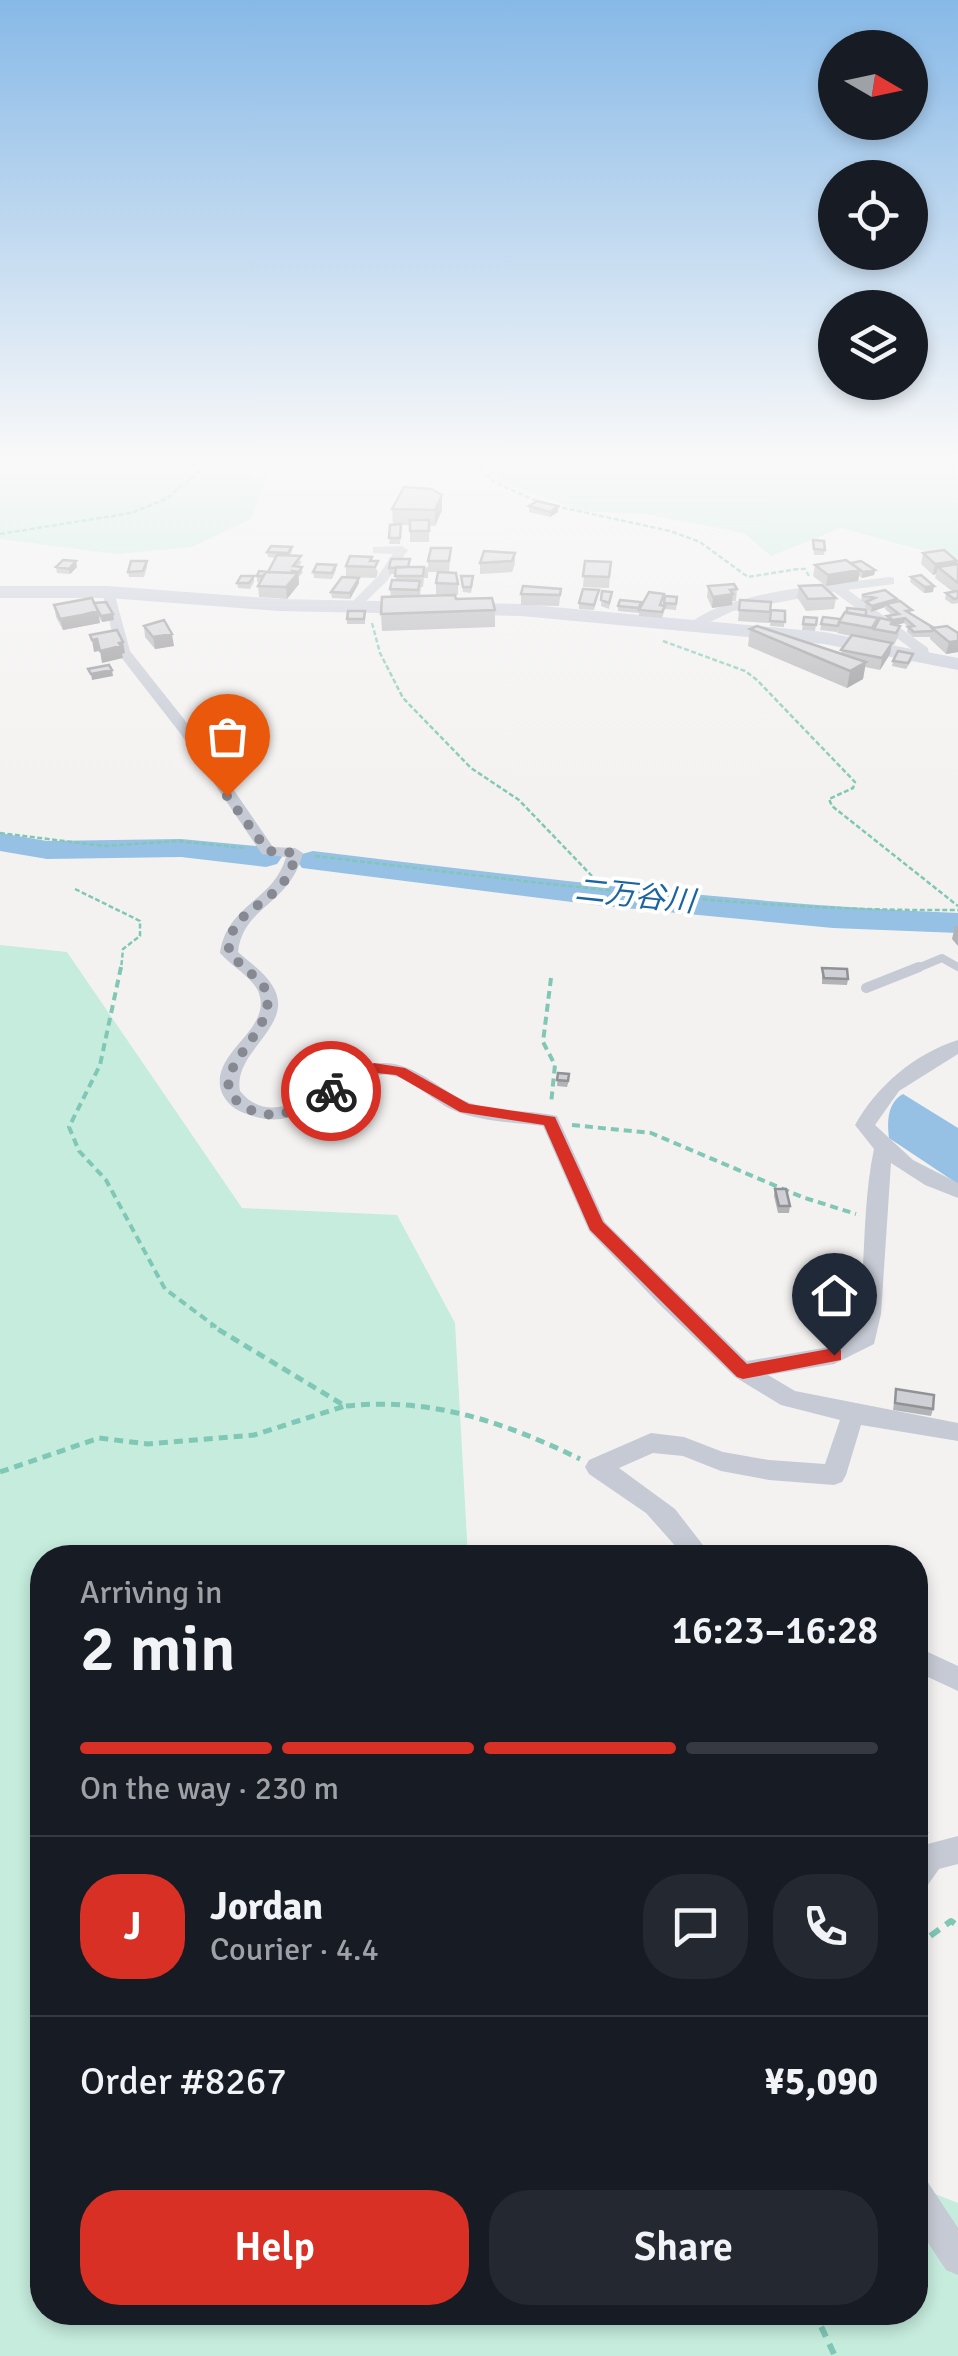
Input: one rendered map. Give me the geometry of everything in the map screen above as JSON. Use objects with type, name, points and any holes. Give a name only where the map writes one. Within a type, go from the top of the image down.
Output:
[{"type":"main road","points":[[0,592],[108,592],[352,608],[521,610],[824,638],[958,664]]},
{"type":"street","points":[[352,608],[385,574]]},
{"type":"street","points":[[693,626],[699,620],[740,606],[890,581]]},
{"type":"street","points":[[830,589],[923,651],[925,658]]},
{"type":"street","points":[[108,592],[124,652],[186,731],[227,796],[268,851],[295,853],[293,871],[286,883],[238,921],[228,939],[229,953],[266,988],[268,1006],[266,1022],[230,1068],[228,1087],[239,1103],[256,1113],[282,1114],[374,1068],[400,1071],[466,1109],[550,1121],[596,1226],[743,1372],[789,1399],[958,1432]]},
{"type":"street","points":[[958,1046],[897,1081],[876,1101],[865,1125],[884,1147],[958,1191]]},
{"type":"street","points":[[743,1372],[834,1355],[866,1338],[872,1311],[878,1171],[884,1147]]},
{"type":"street","points":[[597,1468],[651,1443],[684,1447],[769,1470],[834,1475],[853,1414]]},
{"type":"street","points":[[597,1468],[651,1500],[678,1524],[692,1545]]},
{"type":"street","points":[[928,1664],[958,1679]]},
{"type":"street","points":[[928,1859],[958,1850]]},
{"type":"street","points":[[928,2213],[958,2258]]},
{"type":"lane","points":[[866,988],[942,958],[958,966]]},
{"type":"path","points":[[744,574],[748,577],[770,574]]},
{"type":"path","points":[[811,574],[830,589]]},
{"type":"path","points":[[374,608],[372,627],[380,653],[403,698],[471,768],[519,800],[591,876],[597,889]]},
{"type":"path","points":[[648,622],[649,634],[656,638],[745,671],[757,680],[855,782],[852,788],[829,799],[832,806],[958,908]]},
{"type":"path","points":[[0,833],[86,844],[178,841],[268,851]]},
{"type":"path","points":[[295,853],[597,889],[848,912],[958,908]]},
{"type":"path","points":[[74,888],[140,921],[140,936],[123,949],[118,994],[100,1065],[69,1126],[79,1152],[106,1180],[165,1288],[210,1324],[344,1406]]},
{"type":"path","points":[[551,978],[543,1042],[555,1065],[550,1121],[650,1133],[836,1210],[876,1217]]},
{"type":"path","points":[[0,1472],[68,1445],[100,1438],[148,1444],[254,1435],[344,1406],[383,1400],[433,1403],[479,1414],[597,1468]]},
{"type":"path","points":[[928,1938],[952,1921],[958,1926]]},
{"type":"path","points":[[820,2325],[835,2356]]},
{"type":"green space","points":[[0,945],[67,952],[242,1208],[397,1215],[455,1323],[467,1545],[30,1545],[30,2325],[928,2325],[928,2191],[958,2203],[958,2356],[0,2356]]},
{"type":"water","points":[[903,1094],[958,1128],[958,1184],[889,1138],[891,1108]]},
{"type":"building","points":[[265,574],[297,574],[286,587],[258,586]]},
{"type":"building","points":[[438,574],[456,574],[458,584],[436,583]]},
{"type":"building","points":[[583,574],[609,574],[609,577]]},
{"type":"building","points":[[921,575],[934,586],[925,587],[911,577]]},
{"type":"building","points":[[241,576],[254,576],[249,583],[237,583]]},
{"type":"building","points":[[461,576],[473,576],[471,587],[463,587]]},
{"type":"building","points":[[342,577],[359,578],[350,593],[331,592]]},
{"type":"building","points":[[392,580],[420,581],[418,590],[390,589]]},
{"type":"building","points":[[734,584],[737,589],[730,590],[733,594],[713,597],[708,586]]},
{"type":"building","points":[[822,585],[836,598],[808,599],[799,586]]},
{"type":"building","points":[[523,586],[561,589],[560,595],[521,594]]},
{"type":"building","points":[[583,589],[599,590],[594,605],[579,603]]},
{"type":"building","points":[[885,590],[897,599],[872,606],[866,602],[875,598],[862,595]]},
{"type":"building","points":[[602,591],[612,592],[609,603],[601,600]]},
{"type":"building","points":[[649,592],[664,594],[662,612],[639,610]]},
{"type":"building","points":[[455,595],[456,599],[492,598],[495,610],[381,614],[382,597]]},
{"type":"building","points":[[665,596],[677,597],[676,604],[664,603]]},
{"type":"building","points":[[92,598],[98,611],[82,615],[60,619],[54,605]]},
{"type":"building","points":[[620,600],[641,602],[639,608],[618,606]]},
{"type":"building","points":[[740,600],[771,602],[770,612],[739,610]]},
{"type":"building","points":[[900,601],[912,610],[906,611],[934,628],[932,631],[914,632],[908,627],[914,626],[905,618],[893,620],[887,616],[899,614],[886,604]]},
{"type":"building","points":[[106,602],[113,614],[101,616],[94,603]]},
{"type":"building","points":[[847,608],[866,610],[866,616],[847,613]]},
{"type":"building","points":[[771,610],[785,611],[785,622],[770,621]]},
{"type":"building","points":[[348,611],[365,611],[364,619],[347,619]]},
{"type":"building","points":[[845,612],[878,618],[872,628],[839,622]]},
{"type":"building","points":[[804,617],[817,618],[816,625],[803,624]]},
{"type":"building","points":[[823,617],[840,619],[838,626],[821,624]]},
{"type":"building","points":[[880,618],[900,626],[896,633],[874,629]]},
{"type":"building","points":[[164,620],[172,634],[153,637],[144,626]]},
{"type":"building","points":[[757,626],[866,662],[850,671],[750,629]]},
{"type":"building","points":[[947,626],[958,633],[958,641],[949,642],[932,628]]},
{"type":"building","points":[[117,630],[121,646],[100,651],[97,639],[92,640],[90,635]]},
{"type":"building","points":[[852,635],[892,643],[882,658],[841,650]]},
{"type":"building","points":[[898,651],[913,654],[908,663],[893,661]]},
{"type":"building","points":[[109,665],[112,670],[91,674],[88,669]]},
{"type":"building","points":[[822,968],[847,969],[848,979],[824,978]]},
{"type":"building","points":[[558,1073],[569,1074],[568,1081],[557,1080]]},
{"type":"building","points":[[775,1189],[786,1189],[790,1206],[779,1206]]},
{"type":"building","points":[[896,1389],[934,1395],[933,1409],[895,1403]]},
{"type":"waterway","name":"二万谷川","points":[[0,842],[47,850],[181,848],[266,857]]},
{"type":"waterway","name":"二万谷川","points":[[313,861],[604,896],[833,918],[958,923]]},
{"type":"way so far","points":[[227,796],[268,851],[295,853],[293,871],[286,883],[238,921],[228,939],[229,953],[266,988],[268,1006],[266,1022],[230,1068],[228,1087],[239,1103],[256,1113],[282,1114],[331,1091]]},
{"type":"route","points":[[331,1091],[374,1068],[400,1071],[466,1109],[550,1121],[596,1226],[743,1372],[834,1355]]}]
